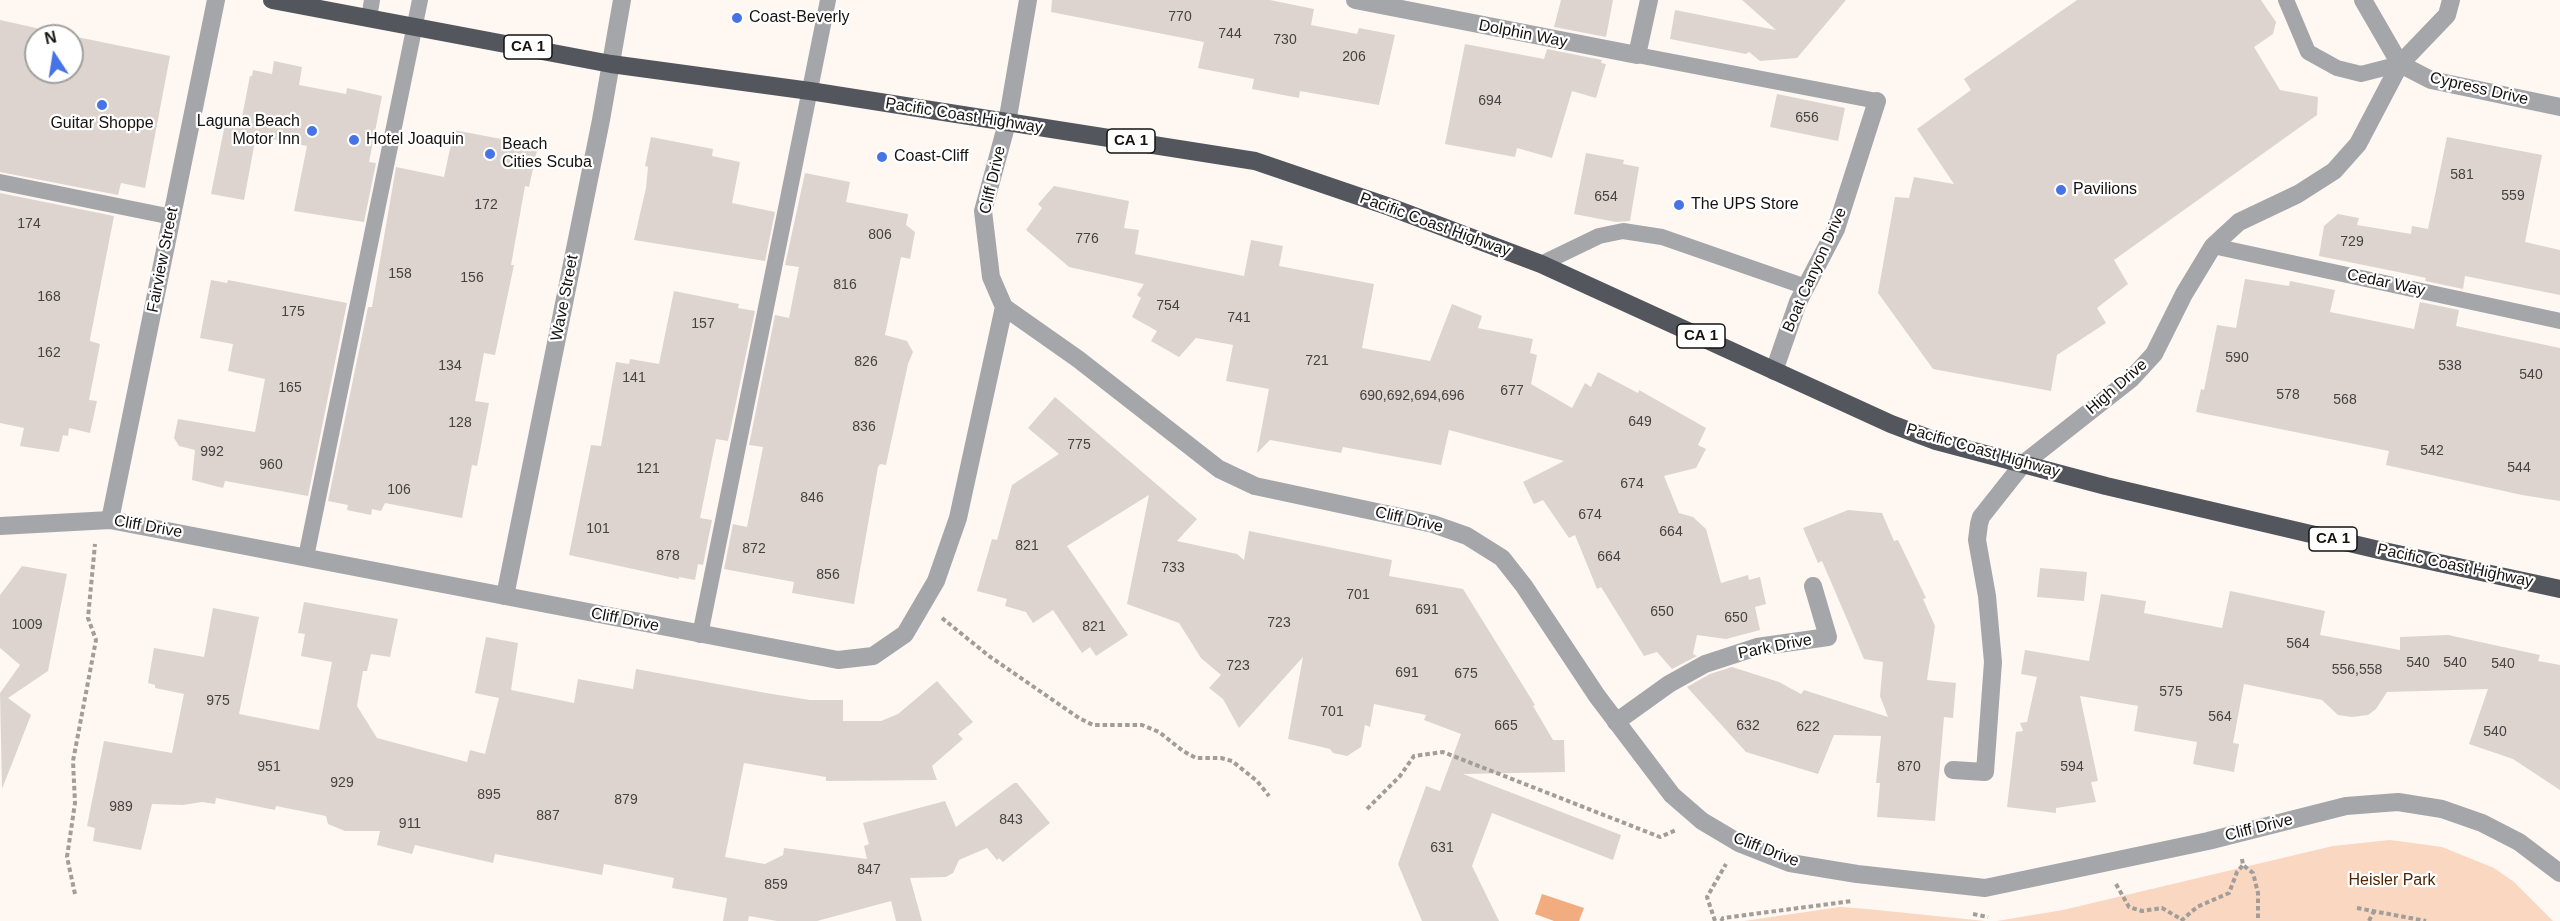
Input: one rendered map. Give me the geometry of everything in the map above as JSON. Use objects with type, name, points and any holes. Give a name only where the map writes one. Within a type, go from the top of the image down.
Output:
[{"type":"highway","name":"Pacific Coast Highway","points":[[272,0],[370,9],[416,26],[611,64],[810,91],[1255,161],[1390,207],[1541,264],[1891,424],[1936,441],[2379,550],[2560,589]]},
{"type":"street","name":"Fairview Street","points":[[110,520],[216,0]]},
{"type":"street","name":"Wave Street","points":[[505,596],[622,0]]},
{"type":"street","name":"Cliff Drive","points":[[1028,0],[1007,123],[983,211],[991,277],[1004,307],[1078,359],[1219,469],[1255,486],[1433,524],[1467,536],[1502,558],[1524,586],[1616,722],[1672,795],[1702,821],[1739,843],[1790,863],[1966,887],[2013,884],[2236,834],[2346,806],[2398,802],[2442,809],[2482,823],[2519,842],[2560,873]]},
{"type":"street","name":"Dolphin Way","points":[[1355,0],[1441,8],[1637,55]]},
{"type":"street","points":[[1637,55],[1649,0]]},
{"type":"street","points":[[2363,0],[2400,64]]},
{"type":"street","name":"High Drive","points":[[1953,770],[1985,772],[1993,662],[1978,532],[1981,517],[2023,464],[2131,379],[2154,354],[2184,294],[2213,246],[2239,222],[2298,194],[2334,171],[2358,144],[2400,64],[2447,15],[2451,0]]},
{"type":"street","name":"Cypress Drive","points":[[2400,64],[2431,80],[2560,107]]},
{"type":"street","name":"Boat Canyon Drive","points":[[1774,371],[1806,287],[1836,230],[1877,101]]},
{"type":"street","name":"Cliff Drive","points":[[0,526],[110,520],[838,660],[873,656],[905,634],[936,581],[958,518],[1004,307]]},
{"type":"street","name":"Park Drive","points":[[1616,722],[1669,684],[1705,664],[1757,647],[1828,637],[1813,586]]},
{"type":"lane","points":[[306,557],[420,0]]},
{"type":"lane","points":[[700,635],[828,0]]},
{"type":"lane","points":[[2286,0],[2308,52],[2337,68],[2361,74],[2400,64]]},
{"type":"lane","points":[[1637,55],[1877,101]]},
{"type":"lane","points":[[0,182],[172,217]]},
{"type":"lane","points":[[1541,264],[1599,236],[1623,231],[1662,237],[1806,287]]},
{"type":"lane","name":"Cedar Way","points":[[2213,246],[2560,321]]},
{"type":"path","points":[[75,894],[67,857],[75,803],[73,761],[96,640],[88,618],[93,559]]},
{"type":"path","points":[[923,603],[989,656],[1079,718],[1093,724],[1142,725],[1159,732],[1196,758],[1232,761],[1257,781],[1269,796]]},
{"type":"path","points":[[1367,809],[1400,776],[1414,756],[1443,752],[1660,837],[1702,821]]},
{"type":"path","points":[[1715,921],[1707,897],[1739,843]]},
{"type":"path","points":[[2106,863],[2129,907],[2142,911],[2162,908],[2181,920],[2197,907],[2229,893],[2236,872],[2243,865]]},
{"type":"path","points":[[2253,873],[2258,894],[2259,921]]},
{"type":"path","points":[[1721,921],[1723,918],[1859,901]]},
{"type":"path","points":[[2357,908],[2427,921]]},
{"type":"path","points":[[2369,921],[2374,911]]},
{"type":"path","points":[[1966,913],[1988,917]]},
{"type":"green space","name":"Heisler Park","points":[[2390,840],[2442,847],[2494,868],[2514,882],[2553,921],[1997,921],[2063,910],[2333,846]]},
{"type":"green space","points":[[1840,907],[1867,909],[1985,921],[1744,921]]},
{"type":"shaded area","points":[[1542,894],[1584,908],[1579,921],[1554,921],[1535,914]]},
{"type":"building","points":[[1052,0],[1270,0],[1314,9],[1311,25],[1357,34],[1359,28],[1395,35],[1379,105],[1300,91],[1299,98],[1252,89],[1254,79],[1198,68],[1204,42],[1051,12]]},
{"type":"building","points":[[1561,0],[1613,0],[1606,37],[1554,27]]},
{"type":"building","points":[[1742,0],[1846,0],[1797,58],[1760,61],[1749,52],[1746,54],[1670,39],[1675,10],[1776,30]]},
{"type":"building","name":"Pavilions","points":[[2077,0],[2261,0],[2276,22],[2273,34],[2254,47],[2280,90],[2318,97],[2317,115],[2114,260],[2128,284],[2097,308],[2106,323],[2057,355],[2051,391],[1933,369],[1878,293],[1895,197],[1909,198],[1914,177],[1954,184],[1917,129],[1971,90],[1964,79]]},
{"type":"building","name":"Guitar Shoppe","points":[[0,20],[24,25],[24,84],[84,84],[84,38],[170,56],[145,188],[121,183],[118,195],[0,172]]},
{"type":"building","points":[[1465,44],[1544,59],[1547,49],[1602,60],[1601,63],[1606,64],[1596,98],[1572,91],[1552,158],[1517,148],[1515,157],[1445,144]]},
{"type":"building","name":"Hotel Joaquin","points":[[274,61],[302,67],[299,85],[346,94],[347,88],[382,96],[369,162],[376,163],[364,222],[294,211],[307,146],[256,136],[244,200],[211,194],[225,124],[240,127],[253,70],[272,74]]},
{"type":"building","points":[[1777,94],[1845,108],[1838,141],[1770,127]]},
{"type":"building","points":[[454,130],[538,146],[529,187],[525,186],[511,265],[514,265],[495,355],[484,353],[475,401],[489,403],[477,466],[472,465],[462,518],[385,503],[381,511],[372,509],[371,515],[347,510],[348,505],[328,501],[368,307],[372,307],[396,167],[444,177]]},
{"type":"building","points":[[651,137],[713,149],[712,156],[740,162],[732,203],[775,212],[765,261],[634,240],[646,188],[648,167],[645,166]]},
{"type":"building","points":[[2447,137],[2542,155],[2525,242],[2560,250],[2560,295],[2465,276],[2463,289],[2425,281],[2426,278],[2319,256],[2324,226],[2338,214],[2359,218],[2357,225],[2411,234],[2412,226],[2428,229]]},
{"type":"building","points":[[1586,153],[1624,160],[1623,164],[1639,167],[1630,221],[1616,222],[1574,214]]},
{"type":"building","points":[[805,173],[850,182],[846,202],[908,214],[906,225],[915,232],[910,259],[901,257],[885,335],[907,341],[913,352],[908,364],[886,465],[880,464],[878,467],[854,604],[792,593],[794,582],[724,569],[733,524],[747,527],[763,447],[749,445],[775,315],[789,318],[799,267],[785,265]]},
{"type":"building","points":[[1054,186],[1129,201],[1124,228],[1139,230],[1135,254],[1244,276],[1251,240],[1283,246],[1279,266],[1374,284],[1362,348],[1430,361],[1452,304],[1482,316],[1478,328],[1533,339],[1530,353],[1537,355],[1531,384],[1572,408],[1585,383],[1591,387],[1598,372],[1638,393],[1639,390],[1706,428],[1698,445],[1706,449],[1696,468],[1664,476],[1679,513],[1693,517],[1706,529],[1721,583],[1748,575],[1749,580],[1760,577],[1766,604],[1755,607],[1760,630],[1726,639],[1697,635],[1693,654],[1697,656],[1672,669],[1657,652],[1644,656],[1601,587],[1597,589],[1575,535],[1569,538],[1543,500],[1534,504],[1523,482],[1564,461],[1449,430],[1441,465],[1343,447],[1341,453],[1270,440],[1257,453],[1269,389],[1226,381],[1233,345],[1196,338],[1179,357],[1151,341],[1157,331],[1132,317],[1141,298],[1137,295],[1144,284],[1069,267],[1026,230],[1042,208],[1038,204]]},
{"type":"building","points":[[0,193],[114,216],[90,339],[100,344],[89,400],[97,401],[90,433],[69,428],[68,436],[63,435],[59,452],[20,446],[24,428],[0,423]]},
{"type":"building","points":[[2245,279],[2289,286],[2290,281],[2335,290],[2330,312],[2414,329],[2420,302],[2459,310],[2456,326],[2560,348],[2560,501],[2522,495],[2386,465],[2389,451],[2196,412],[2201,389],[2204,390],[2217,325],[2236,328]]},
{"type":"building","points":[[211,280],[227,283],[228,280],[347,303],[308,496],[225,481],[223,488],[192,480],[195,450],[179,446],[174,438],[178,419],[255,432],[265,379],[228,371],[233,344],[200,338]]},
{"type":"building","points":[[674,291],[739,304],[738,308],[755,311],[728,441],[716,439],[700,518],[712,520],[703,565],[698,564],[695,580],[679,577],[679,579],[569,555],[591,445],[601,446],[616,362],[629,364],[630,359],[659,364]]},
{"type":"building","points":[[1055,397],[1197,519],[1177,541],[1237,554],[1244,560],[1249,531],[1392,560],[1389,576],[1463,589],[1535,705],[1533,706],[1553,740],[1564,740],[1565,772],[1463,774],[1621,835],[1613,860],[1492,813],[1472,866],[1499,921],[1422,921],[1398,864],[1426,786],[1440,791],[1461,734],[1424,720],[1426,715],[1374,704],[1370,727],[1365,725],[1361,747],[1347,756],[1333,753],[1330,749],[1288,739],[1303,657],[1239,728],[1223,699],[1209,688],[1221,675],[1201,658],[1179,623],[1127,604],[1149,495],[1067,546],[1128,635],[1096,656],[1090,647],[1082,653],[1053,610],[1033,623],[1026,612],[1005,606],[1007,599],[977,591],[992,539],[997,540],[1012,485],[1059,454],[1028,428]]},
{"type":"building","points":[[1848,510],[1882,513],[1894,541],[1898,540],[1926,598],[1923,599],[1935,626],[1927,680],[1956,683],[1953,718],[1944,717],[1935,821],[1877,817],[1880,783],[1876,783],[1881,736],[1834,735],[1818,774],[1746,752],[1687,687],[1710,674],[1732,667],[1779,682],[1801,694],[1804,690],[1888,717],[1880,696],[1883,662],[1864,659],[1822,561],[1818,563],[1803,528]]},
{"type":"building","points":[[22,566],[67,574],[48,671],[8,698],[31,715],[2,789],[0,693],[20,665],[0,648],[0,595]]},
{"type":"building","points":[[2040,568],[2087,572],[2084,601],[2037,597]]},
{"type":"building","points":[[2230,591],[2325,611],[2320,635],[2400,650],[2400,637],[2448,635],[2540,655],[2538,661],[2560,665],[2560,790],[2513,759],[2469,744],[2488,689],[2387,692],[2376,709],[2368,715],[2352,717],[2338,715],[2322,700],[2244,684],[2233,743],[2239,744],[2234,772],[2193,764],[2197,742],[2134,731],[2138,706],[2080,696],[2098,781],[2091,782],[2096,802],[2056,808],[2056,813],[2007,807],[2016,732],[2023,731],[2020,723],[2027,722],[2037,677],[2021,674],[2025,650],[2089,661],[2101,594],[2146,601],[2144,613],[2222,628]]},
{"type":"building","points":[[304,602],[398,619],[390,657],[371,654],[367,671],[363,671],[357,706],[377,738],[467,762],[470,750],[485,754],[499,698],[475,693],[486,637],[518,643],[511,690],[574,703],[578,679],[633,689],[636,669],[810,700],[843,700],[843,721],[881,721],[898,714],[937,681],[973,722],[958,734],[963,739],[932,766],[937,780],[826,781],[826,777],[744,763],[725,857],[765,864],[783,855],[784,848],[867,859],[864,846],[869,844],[863,823],[945,801],[956,827],[1014,783],[1017,783],[1050,823],[1003,862],[999,858],[997,860],[987,848],[959,860],[953,873],[946,877],[910,878],[922,921],[896,921],[891,901],[817,921],[777,921],[749,916],[748,921],[723,921],[727,898],[672,888],[674,878],[604,864],[602,875],[495,854],[493,863],[415,845],[412,854],[377,845],[380,831],[345,831],[328,824],[326,816],[276,806],[275,810],[216,798],[215,804],[202,802],[183,805],[152,804],[141,850],[93,841],[95,828],[87,826],[104,741],[172,753],[184,694],[155,688],[155,685],[148,683],[154,648],[204,657],[213,608],[259,617],[239,714],[319,730],[332,662],[301,656],[305,634],[298,633]]},
{"type":"place","name":"Coast-Beverly","points":[[737,18]]},
{"type":"place","name":"Guitar Shoppe","points":[[102,105]]},
{"type":"place","name":"Laguna Beach Motor Inn","points":[[312,131]]},
{"type":"place","name":"Hotel Joaquin","points":[[354,140]]},
{"type":"place","name":"Beach Cities Scuba","points":[[490,154]]},
{"type":"place","name":"Coast-Cliff","points":[[882,157]]},
{"type":"place","name":"Pavilions","points":[[2061,190]]},
{"type":"place","name":"The UPS Store","points":[[1679,205]]}]
